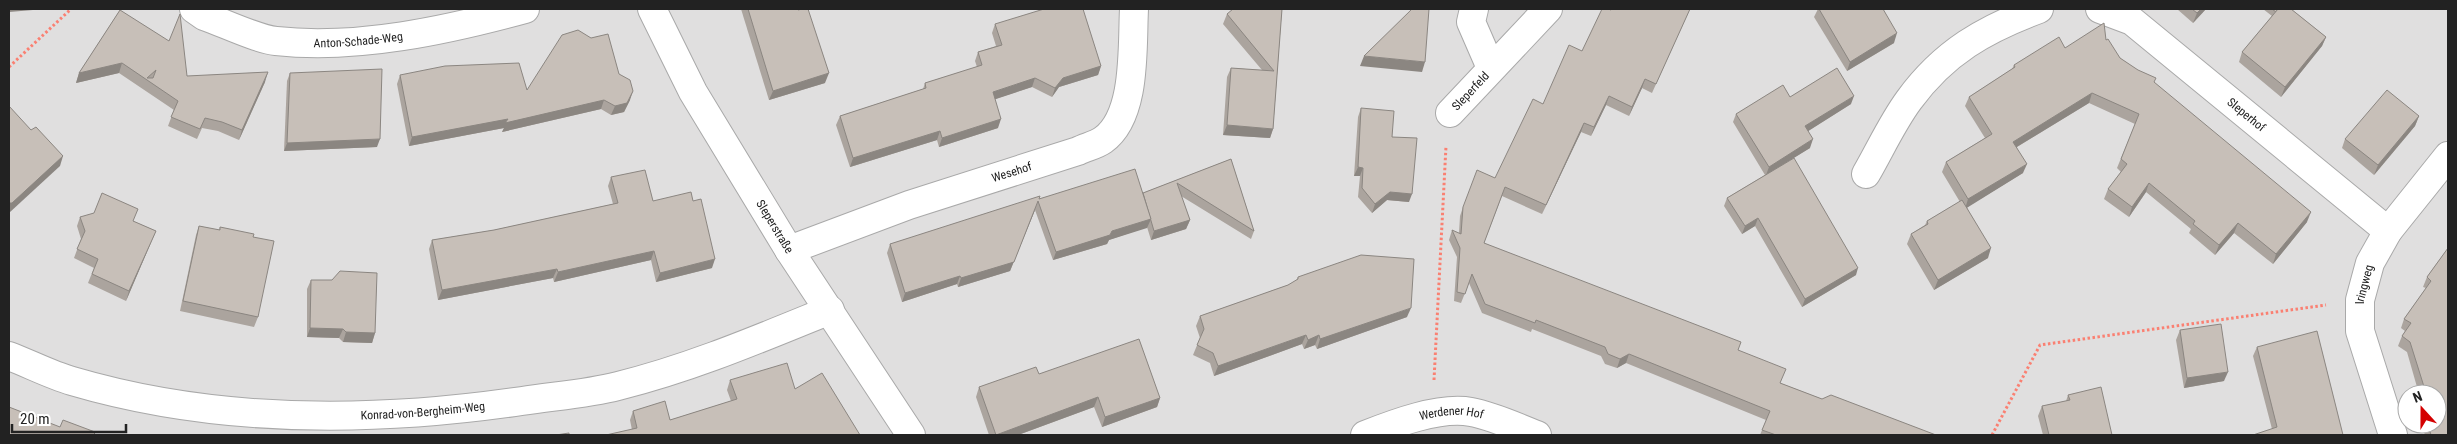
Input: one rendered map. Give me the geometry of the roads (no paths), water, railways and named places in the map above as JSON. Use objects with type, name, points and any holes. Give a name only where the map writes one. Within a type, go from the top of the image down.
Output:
[{"type":"street","name":"Anton-Schade-Weg","points":[[194,9],[204,16],[275,41],[357,43],[490,18],[525,9]]},
{"type":"street","name":"Sleperstraße","points":[[652,9],[693,92],[789,250],[911,435]]},
{"type":"street","name":"Wesehof","points":[[789,250],[909,205],[1078,151],[1104,140],[1121,118],[1128,95],[1134,9]]},
{"type":"street","name":"Sleperfeld","points":[[1474,9],[1471,22],[1492,68]]},
{"type":"street","name":"Sleperfeld","points":[[1450,113],[1548,9]]},
{"type":"street","points":[[1866,174],[1909,100],[1952,52],[2003,22],[2039,9]]},
{"type":"street","name":"Sleperhof","points":[[2100,9],[2132,21],[2388,230]]},
{"type":"street","name":"Iringweg","points":[[2393,435],[2360,330],[2360,300],[2370,263],[2388,230],[2448,156]]},
{"type":"street","name":"Konrad-von-Bergheim-Weg","points":[[9,356],[71,381],[168,404],[270,415],[382,416],[490,406],[618,386],[726,352],[830,310]]},
{"type":"street","name":"Werdener Hof","points":[[1365,435],[1390,425],[1433,413],[1470,411],[1537,435]]}]
